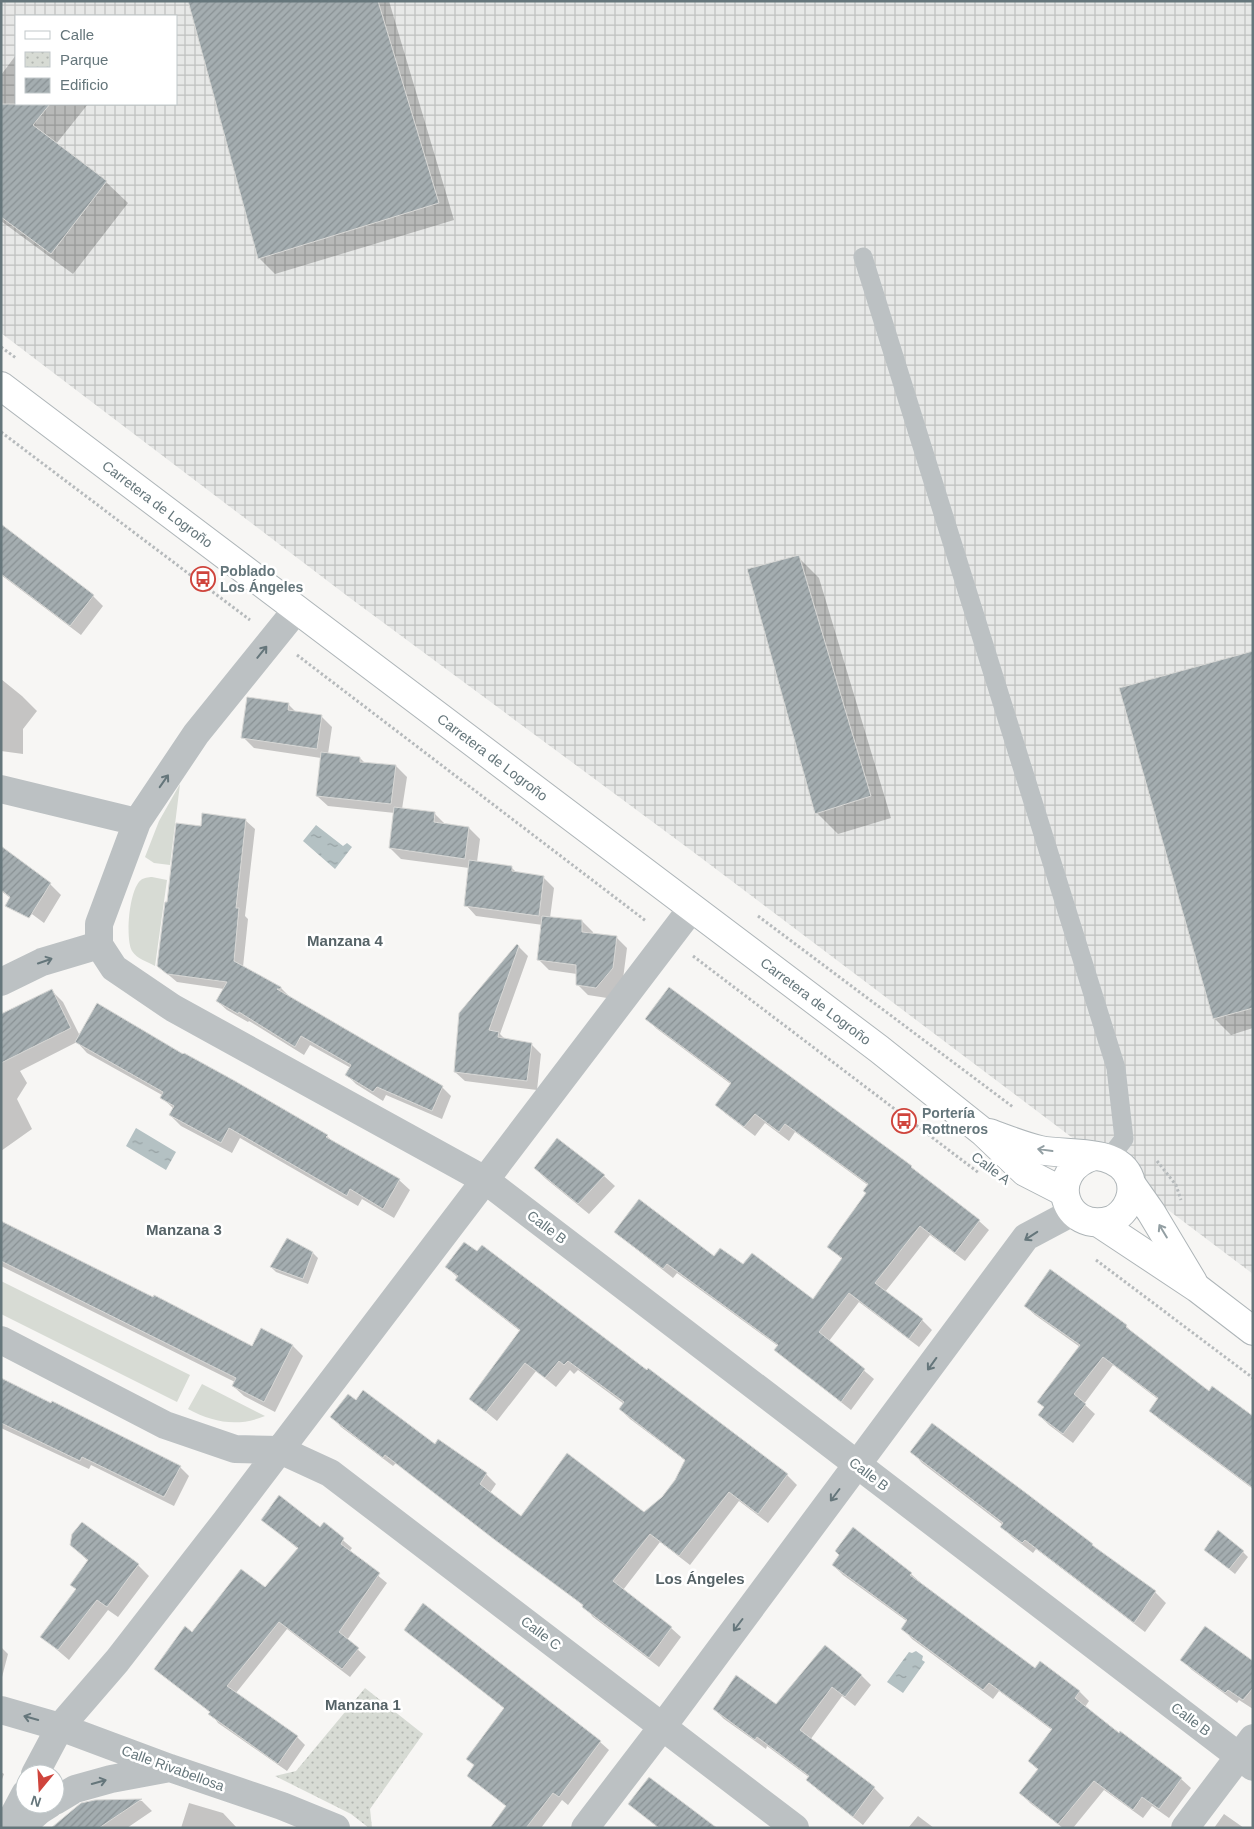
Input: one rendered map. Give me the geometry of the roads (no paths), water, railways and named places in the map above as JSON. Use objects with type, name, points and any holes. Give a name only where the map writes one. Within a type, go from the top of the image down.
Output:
[{"type":"main road","name":"Carretera de Logroño","points":[[1,386],[879,1049],[984,1132],[1025,1172],[1069,1202]]},
{"type":"main road","name":"Carretera de Logroño","points":[[984,1132],[1040,1150],[1101,1157]]},
{"type":"main road","points":[[1132,1185],[1130,1200],[1125,1210],[1114,1219],[1099,1223],[1088,1222],[1069,1202],[1066,1179],[1073,1167],[1083,1159],[1101,1157],[1123,1167],[1132,1185],[1151,1212],[1197,1288]]},
{"type":"main road","points":[[1099,1223],[1197,1288],[1253,1332]]},
{"type":"street","points":[[1,982],[42,962],[99,945],[99,924],[136,822],[196,734],[297,609]]},
{"type":"street","points":[[1,789],[136,822]]},
{"type":"street","points":[[40,1764],[60,1727],[117,1661],[280,1450],[692,908]]},
{"type":"street","name":"Calle B","points":[[99,945],[114,968],[173,1008],[485,1180],[858,1465],[1248,1754]]},
{"type":"street","points":[[585,1828],[664,1726],[1026,1238],[1069,1202]]},
{"type":"street","points":[[1,1340],[165,1425],[235,1449],[280,1450]]},
{"type":"street","name":"Calle C","points":[[280,1450],[330,1473],[664,1726],[795,1828]]},
{"type":"street","name":"Calle Rivabellosa","points":[[1,1710],[60,1727],[170,1768],[282,1806],[336,1828]]},
{"type":"street","points":[[1185,1828],[1248,1754]]},
{"type":"street","points":[[65,1795],[75,1789],[111,1778],[170,1768]]},
{"type":"street","points":[[7,1828],[15,1813]]},
{"type":"street","points":[[20,1828],[36,1814]]},
{"type":"lane","points":[[863,257],[1116,1068],[1124,1139],[1101,1157]]},
{"type":"water","points":[[316,825],[343,846],[347,843],[352,847],[335,869],[303,841]]},
{"type":"water","points":[[136,1128],[176,1152],[166,1170],[126,1146]]},
{"type":"water","points":[[916,1651],[923,1656],[922,1660],[925,1662],[903,1693],[887,1682],[909,1652]]},
{"type":"place","name":"Poblado Los Ángeles","points":[[203,579]]},
{"type":"place","name":"Portería Rottneros","points":[[904,1121]]},
{"type":"district","name":"Manzana 4","points":[[345,940]]},
{"type":"district","name":"Manzana 3","points":[[184,1229]]},
{"type":"district","name":"Los Ángeles","points":[[700,1578]]},
{"type":"district","name":"Manzana 1","points":[[363,1704]]}]
